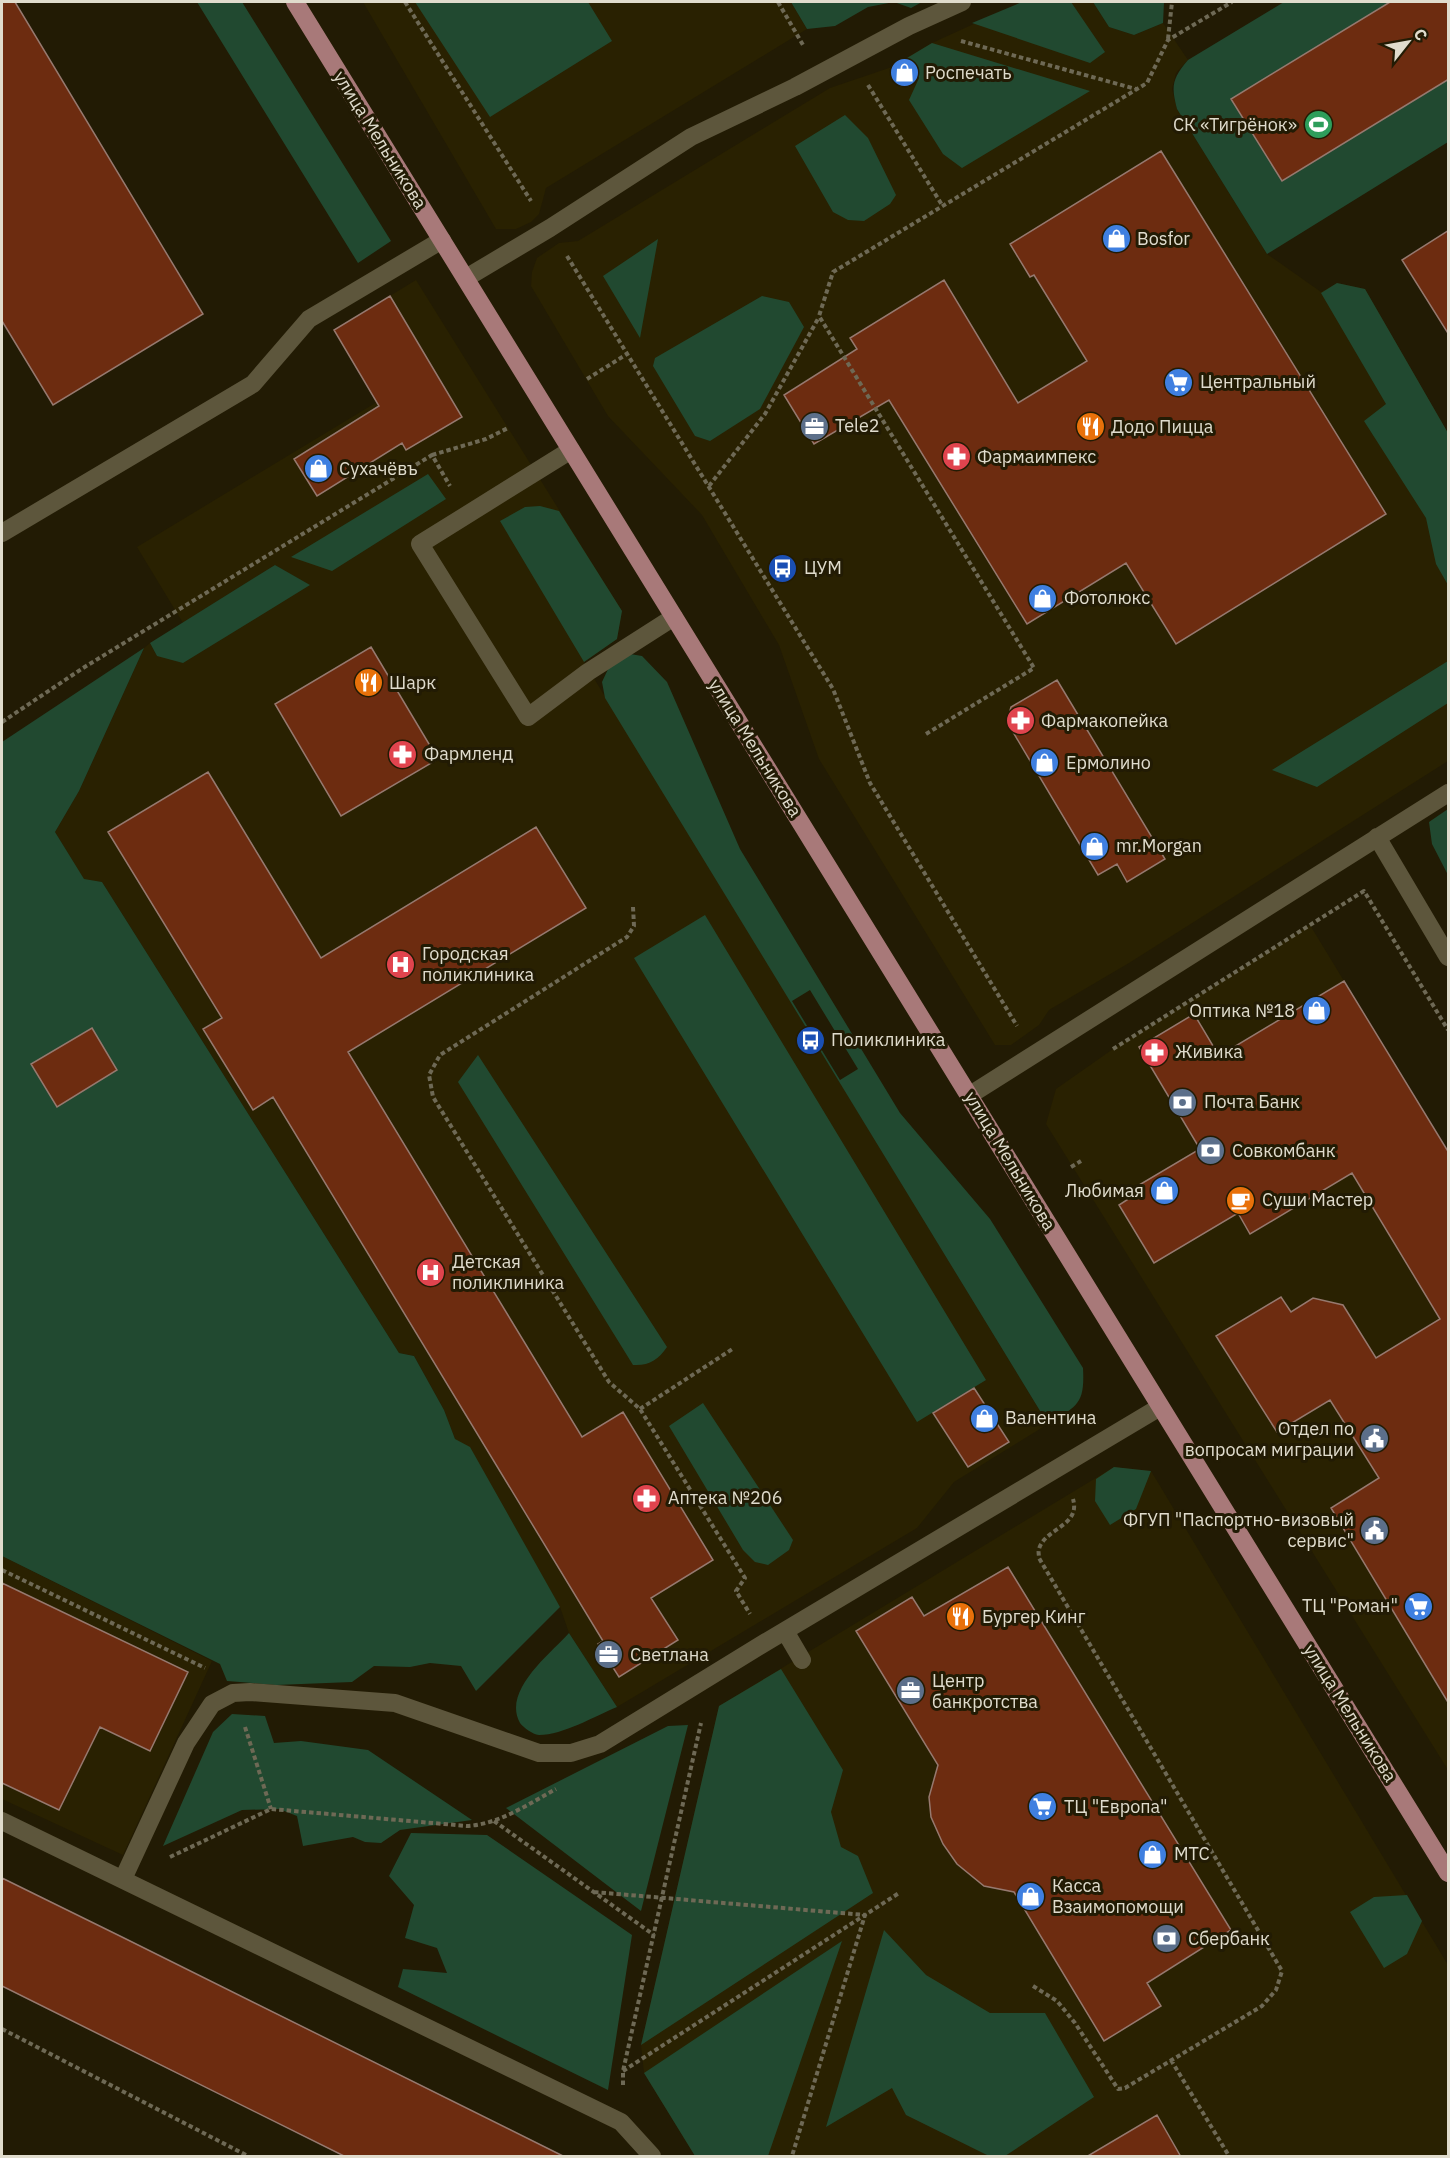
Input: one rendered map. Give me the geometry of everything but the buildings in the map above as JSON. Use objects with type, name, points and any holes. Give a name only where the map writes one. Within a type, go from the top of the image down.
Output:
[{"type":"main road","name":"улица Мельникова","points":[[295,2],[1449,1873]]},
{"type":"street","points":[[466,278],[550,228],[691,137],[795,87],[909,26],[962,2]]},
{"type":"street","points":[[2,533],[253,384],[309,319],[442,240]]},
{"type":"street","points":[[571,450],[420,544],[528,717],[588,672],[674,617]]},
{"type":"street","points":[[970,1095],[1449,793]]},
{"type":"street","points":[[1377,837],[1449,957]]},
{"type":"street","points":[[123,1880],[186,1743],[212,1704],[233,1693],[250,1692],[395,1703],[539,1753],[571,1753],[600,1744],[1160,1407]]},
{"type":"street","points":[[785,1631],[802,1659]]},
{"type":"street","points":[[2,1821],[621,2122],[652,2157]]},
{"type":"path","points":[[405,2],[533,204]]},
{"type":"path","points":[[778,2],[798,35]]},
{"type":"path","points":[[709,487],[765,414],[819,316],[833,272],[1147,83],[1168,40],[1172,2]]},
{"type":"path","points":[[1168,40],[1232,2]]},
{"type":"path","points":[[909,26],[1136,89]]},
{"type":"path","points":[[863,77],[942,205]]},
{"type":"path","points":[[565,253],[833,689],[870,783],[1017,1027]]},
{"type":"path","points":[[819,316],[1035,668],[926,734]]},
{"type":"path","points":[[587,379],[627,354]]},
{"type":"path","points":[[2,722],[83,668],[432,455],[486,439],[508,428]]},
{"type":"path","points":[[432,455],[454,493]]},
{"type":"path","points":[[1113,1049],[1364,891],[1449,1030]]},
{"type":"path","points":[[633,907],[634,926],[627,937],[440,1055],[429,1075],[433,1097],[609,1383],[640,1409],[745,1578],[736,1591],[751,1616]]},
{"type":"path","points":[[1071,1167],[1081,1161]]},
{"type":"path","points":[[640,1409],[734,1348]]},
{"type":"path","points":[[1033,1986],[1057,2001],[1075,2023],[1118,2089],[1125,2088],[1262,2006],[1276,1990],[1282,1971],[1040,1558],[1039,1549],[1045,1540],[1072,1516],[1074,1505],[1071,1493]]},
{"type":"path","points":[[2,1570],[211,1671],[223,1680],[233,1693],[271,1809]]},
{"type":"path","points":[[621,2122],[623,2070],[701,1720]]},
{"type":"path","points":[[123,1880],[271,1809],[467,1826],[494,1821],[654,1935]]},
{"type":"path","points":[[594,1892],[865,1915]]},
{"type":"path","points":[[623,2070],[899,1893]]},
{"type":"path","points":[[792,2157],[865,1915]]},
{"type":"path","points":[[2,2029],[248,2157]]},
{"type":"path","points":[[1171,2060],[1229,2157]]},
{"type":"shaded area","points":[[363,2],[791,2],[807,29],[546,188],[539,214],[531,222],[516,229],[496,229]]},
{"type":"shaded area","points":[[1022,2],[1093,2],[1109,27],[1134,35],[1163,23],[1188,60],[1176,73],[1172,89],[1177,109],[1267,254],[1321,292],[1337,283],[1365,289],[1448,433],[1448,761],[1129,963],[1049,1010],[1039,1025],[1011,1045],[995,1045],[819,759],[779,645],[702,515],[608,416],[531,286],[532,272],[537,258],[559,243],[578,241],[830,88],[889,68],[932,43]]},
{"type":"shaded area","points":[[416,280],[622,611],[617,639],[584,662],[1048,1424],[954,1482],[917,1528],[617,1707],[569,1633],[560,1607],[455,1439],[444,1410],[414,1356],[399,1353],[102,882],[84,880],[55,832],[79,791],[144,648],[150,643],[157,656],[309,585],[275,565],[183,623],[137,547],[377,402],[334,330]]},
{"type":"shaded area","points":[[1310,925],[1344,981],[1264,1029],[1448,1332],[1448,1770],[1046,1124],[1056,1089],[1113,1049]]},
{"type":"shaded area","points":[[1114,1467],[1151,1471],[1448,1965],[1448,2156],[695,2156],[644,2073],[641,2045],[719,1706]]},
{"type":"shaded area","points":[[2,1556],[212,1661],[123,1855],[2,1799]]},
{"type":"green space","points":[[197,2],[242,2],[391,241],[358,263]]},
{"type":"green space","points":[[415,2],[588,2],[612,41],[490,117]]},
{"type":"green space","points":[[791,2],[894,2],[868,7],[835,26],[807,29]]},
{"type":"green space","points":[[894,2],[922,2],[911,8]]},
{"type":"green space","points":[[1022,2],[1071,2],[1105,52],[1090,63],[972,23]]},
{"type":"green space","points":[[1093,2],[1164,2],[1163,23],[1134,35],[1109,27]]},
{"type":"green space","name":"СК «Тигрёнок»","points":[[1284,2],[1448,2],[1448,142],[1267,254],[1177,109],[1174,83],[1188,60]]},
{"type":"green space","points":[[932,43],[1090,91],[962,168],[943,154],[909,100],[919,78],[907,58]]},
{"type":"green space","points":[[845,115],[868,138],[896,195],[890,204],[864,221],[848,220],[833,212],[795,146]]},
{"type":"green space","points":[[658,239],[640,338],[603,276]]},
{"type":"green space","points":[[1337,283],[1365,289],[1448,433],[1448,585],[1436,564],[1426,518],[1364,421],[1386,404],[1321,293]]},
{"type":"green space","points":[[762,296],[789,302],[804,327],[760,409],[710,441],[695,436],[653,366],[655,358]]},
{"type":"green space","points":[[428,474],[446,499],[332,571],[291,557]]},
{"type":"green space","points":[[540,506],[559,511],[622,611],[617,639],[584,662],[500,521],[525,507]]},
{"type":"green space","points":[[275,565],[310,585],[183,663],[157,656],[150,643]]},
{"type":"green space","points":[[144,648],[79,791],[55,832],[84,879],[102,882],[399,1353],[414,1356],[444,1410],[455,1439],[470,1447],[560,1607],[476,1691],[461,1666],[430,1663],[410,1667],[374,1666],[352,1682],[276,1685],[227,1681],[220,1664],[2,1556],[2,742]],"holes":[[[92,1028],[117,1070],[57,1106],[32,1064]]]},
{"type":"green space","points":[[630,654],[642,656],[667,682],[740,849],[900,1113],[990,1219],[1083,1368],[1082,1390],[1077,1403],[1048,1424],[605,698],[602,682],[609,667]],"holes":[[[810,990],[858,1069],[840,1080],[792,1001]]]},
{"type":"green space","points":[[1448,661],[1448,703],[1317,787],[1272,770]]},
{"type":"green space","points":[[1448,809],[1448,875],[1432,844],[1429,822]]},
{"type":"green space","points":[[705,915],[986,1380],[917,1422],[634,958]]},
{"type":"green space","points":[[478,1055],[667,1347],[653,1361],[633,1365],[458,1082]]},
{"type":"green space","points":[[703,1403],[793,1540],[789,1550],[768,1565],[755,1562],[743,1550],[669,1426]]},
{"type":"green space","points":[[1114,1467],[1151,1471],[1136,1509],[1110,1525],[1095,1501],[1096,1479]]},
{"type":"green space","points":[[569,1633],[617,1707],[568,1729],[539,1735],[520,1723],[516,1711],[517,1698],[540,1662]]},
{"type":"green space","points":[[781,1669],[843,1770],[831,1812],[841,1847],[858,1856],[873,1893],[641,2045],[719,1706]]},
{"type":"green space","points":[[232,1714],[265,1716],[274,1743],[301,1741],[368,1750],[472,1820],[400,1830],[381,1843],[365,1842],[353,1837],[303,1846],[297,1816],[279,1809],[242,1810],[163,1846],[213,1732]]},
{"type":"green space","points":[[688,1725],[641,1911],[506,1808],[668,1726]]},
{"type":"green space","points":[[411,1833],[487,1835],[632,1935],[608,2090],[398,1987],[403,1969],[447,1973],[437,1948],[405,1938],[414,1905],[389,1876]]},
{"type":"green space","points":[[1407,1895],[1422,1921],[1407,1954],[1384,1968],[1350,1912],[1374,1897]]},
{"type":"green space","points":[[884,1930],[926,1975],[990,2013],[1045,2013],[1094,2097],[1005,2156],[989,2156],[906,2115],[892,2088],[826,2127]]},
{"type":"green space","points":[[842,1941],[768,2156],[695,2156],[644,2073]]},
{"type":"place","name":"Роспечать","points":[[904,73]]},
{"type":"place","name":"СК «Тигрёнок»","points":[[1318,125]]},
{"type":"place","name":"Bosfor","points":[[1116,239]]},
{"type":"place","name":"Центральный","points":[[1179,382]]},
{"type":"place","name":"Tele2","points":[[814,426]]},
{"type":"place","name":"Додо Пицца","points":[[1090,427]]},
{"type":"place","name":"Фармаимпекс","points":[[956,457]]},
{"type":"place","name":"Сухачёвъ","points":[[318,469]]},
{"type":"place","name":"ЦУМ","points":[[783,568]]},
{"type":"place","name":"Фотолюкс","points":[[1043,598]]},
{"type":"place","name":"Шарк","points":[[368,683]]},
{"type":"place","name":"Фармакопейка","points":[[1020,721]]},
{"type":"place","name":"Фармленд","points":[[403,754]]},
{"type":"place","name":"Ермолино","points":[[1045,763]]},
{"type":"place","name":"mr.Morgan","points":[[1095,846]]},
{"type":"place","name":"Городская поликлиника","points":[[401,964]]},
{"type":"place","name":"Оптика №18","points":[[1316,1011]]},
{"type":"place","name":"Поликлиника","points":[[810,1040]]},
{"type":"place","name":"Живика","points":[[1154,1052]]},
{"type":"place","name":"Почта Банк","points":[[1183,1102]]},
{"type":"place","name":"Совкомбанк","points":[[1211,1151]]},
{"type":"place","name":"Любимая","points":[[1165,1191]]},
{"type":"place","name":"Суши Мастер","points":[[1241,1200]]},
{"type":"place","name":"Детская поликлиника","points":[[431,1272]]},
{"type":"place","name":"Валентина","points":[[984,1418]]},
{"type":"place","name":"Отдел по вопросам миграции","points":[[1375,1439]]},
{"type":"place","name":"Аптека №206","points":[[647,1498]]},
{"type":"place","name":"ФГУП \"Паспортно-визовый сервис\"","points":[[1375,1530]]},
{"type":"place","name":"ТЦ \"Роман\"","points":[[1419,1606]]},
{"type":"place","name":"Бургер Кинг","points":[[961,1617]]},
{"type":"place","name":"Светлана","points":[[609,1655]]},
{"type":"place","name":"Центр банкротства","points":[[911,1691]]},
{"type":"place","name":"ТЦ \"Европа\"","points":[[1043,1807]]},
{"type":"place","name":"МТС","points":[[1153,1854]]},
{"type":"place","name":"Касса Взаимопомощи","points":[[1031,1896]]},
{"type":"place","name":"Сбербанк","points":[[1167,1939]]}]
